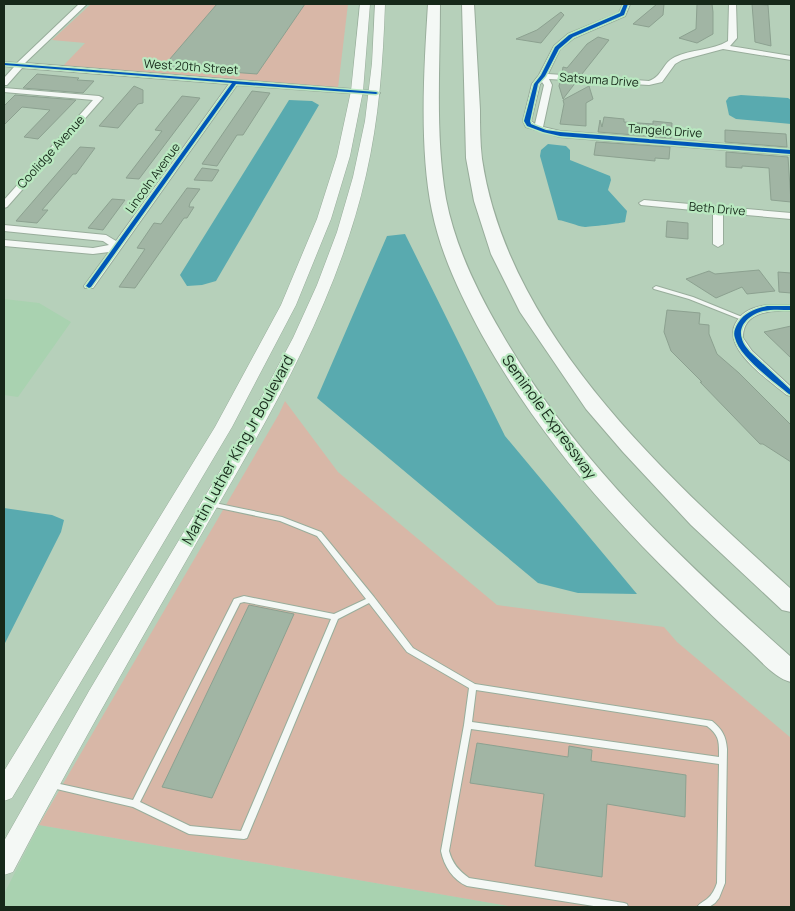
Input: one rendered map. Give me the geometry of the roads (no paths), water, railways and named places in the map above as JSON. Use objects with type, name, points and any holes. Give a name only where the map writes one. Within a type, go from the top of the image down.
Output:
[{"type":"highway","name":"Seminole Expressway","points":[[434,4],[434,156],[438,201],[466,285],[487,327],[514,373],[560,437],[611,498],[715,604],[791,672]]},
{"type":"highway","points":[[468,4],[474,158],[479,183],[500,254],[530,312],[594,404],[631,447],[699,519],[791,603]]},
{"type":"main road","name":"Martin Luther King Jr Boulevard","points":[[4,792],[84,654],[224,426],[274,335],[297,286],[324,220],[339,174],[357,91],[365,4]]},
{"type":"main road","name":"Martin Luther King Jr Boulevard","points":[[4,864],[47,784],[247,441],[277,385],[329,275],[354,201],[367,148],[376,92],[379,5]]},
{"type":"main road","points":[[180,498],[209,504]]},
{"type":"street","points":[[4,83],[83,4]]},
{"type":"street","points":[[543,76],[548,85],[538,129],[529,126],[527,121],[536,84],[543,76],[557,48],[571,36],[622,14],[626,4]]},
{"type":"street","points":[[723,47],[731,42],[733,38],[732,4]]},
{"type":"street","name":"Satsuma Drive","points":[[543,76],[649,83],[659,80],[672,62],[679,58],[723,47],[791,58]]},
{"type":"street","name":"West 20th Street","points":[[4,64],[376,92]]},
{"type":"street","name":"Lincoln Avenue","points":[[89,286],[235,82]]},
{"type":"street","name":"Coolidge Avenue","points":[[4,90],[99,98],[4,205]]},
{"type":"street","name":"Tangelo Drive","points":[[538,129],[560,134],[791,152]]},
{"type":"street","name":"Beth Drive","points":[[644,203],[791,216]]},
{"type":"street","points":[[718,210],[718,244]]},
{"type":"street","points":[[4,228],[106,238],[118,247]]},
{"type":"street","points":[[4,243],[93,251],[118,247]]},
{"type":"street","points":[[791,308],[765,309],[749,314],[739,325],[738,340],[745,351],[791,393]]},
{"type":"lane","points":[[656,288],[691,298],[744,319]]},
{"type":"lane","points":[[209,504],[282,519],[319,534],[410,650],[472,687],[709,723],[717,729],[722,736],[723,761],[721,884],[716,896],[710,903],[701,907]]},
{"type":"lane","points":[[135,804],[237,600],[244,599],[335,617],[371,599]]},
{"type":"lane","points":[[47,784],[135,804],[189,830],[244,835],[335,617]]},
{"type":"lane","points":[[472,687],[468,725],[445,851],[448,863],[467,882],[624,907]]},
{"type":"lane","points":[[468,725],[723,761]]},
{"type":"water","points":[[741,95],[788,98],[791,100],[791,124],[736,119],[729,115],[726,101],[729,97]]},
{"type":"water","points":[[289,100],[312,101],[319,105],[216,281],[202,285],[187,286],[180,275]]},
{"type":"water","points":[[548,144],[566,146],[570,150],[570,160],[610,176],[611,180],[608,190],[627,211],[625,222],[585,227],[558,220],[540,156],[541,150]]},
{"type":"water","points":[[405,234],[505,436],[637,594],[578,593],[538,583],[317,398],[387,236]]},
{"type":"water","points":[[4,508],[52,515],[64,520],[61,532],[4,645]]}]
